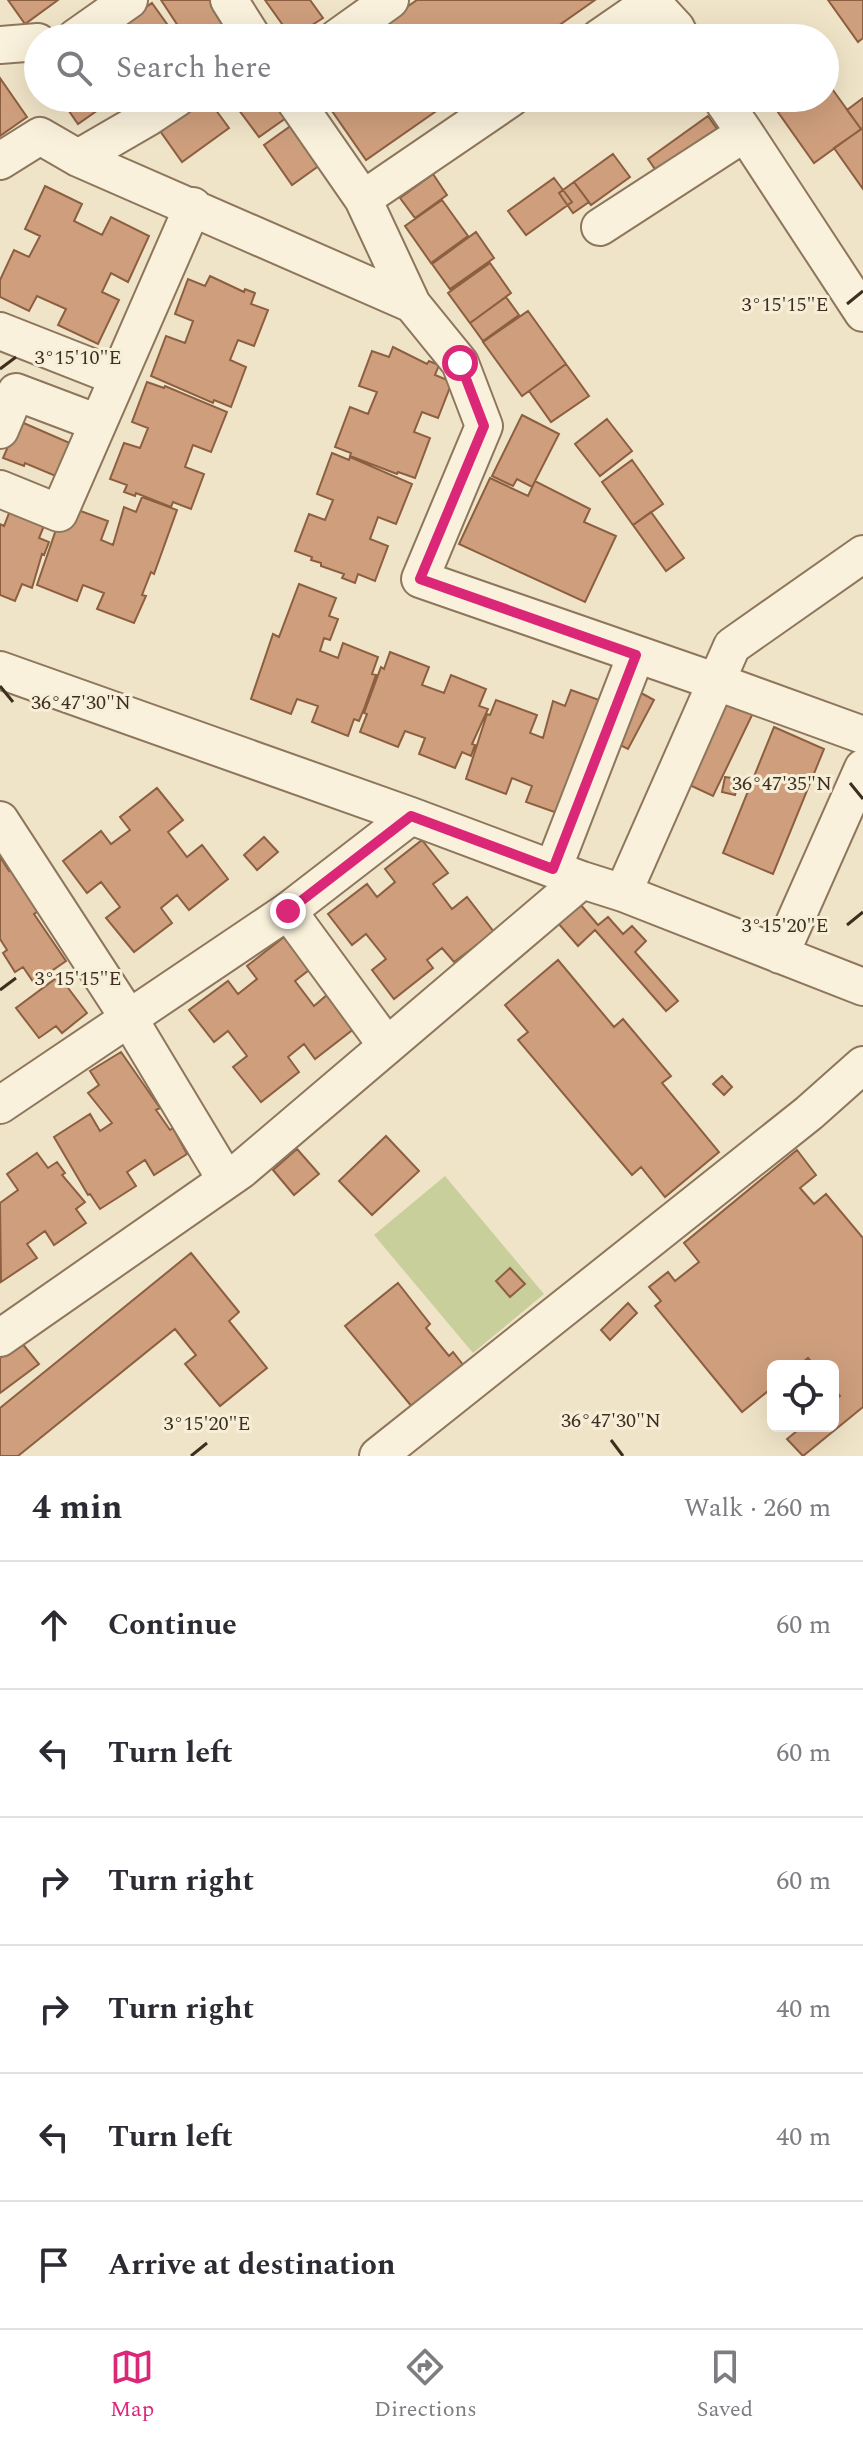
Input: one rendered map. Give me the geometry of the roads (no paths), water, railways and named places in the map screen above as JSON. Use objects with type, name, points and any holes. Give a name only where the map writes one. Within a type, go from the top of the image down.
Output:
[{"type":"street","points":[[95,24],[129,0]]},
{"type":"street","points":[[229,0],[244,24]]},
{"type":"street","points":[[357,24],[390,0]]},
{"type":"street","points":[[619,24],[653,1],[673,24]]},
{"type":"street","points":[[0,45],[24,43]]},
{"type":"street","points":[[78,158],[156,112]]},
{"type":"street","points":[[303,112],[363,199],[412,304],[460,363],[484,426],[420,579],[863,735]]},
{"type":"street","points":[[363,199],[490,112]]},
{"type":"street","points":[[731,112],[863,313]]},
{"type":"street","points":[[600,227],[745,133]]},
{"type":"street","points":[[0,161],[40,136],[78,158],[412,304]]},
{"type":"street","points":[[0,489],[59,513],[193,206]]},
{"type":"street","points":[[0,331],[117,377]]},
{"type":"street","points":[[0,430],[16,392],[98,423]]},
{"type":"street","points":[[623,893],[732,646],[863,554]]},
{"type":"street","points":[[0,1338],[226,1180],[387,1046],[568,875],[636,655]]},
{"type":"street","points":[[0,670],[623,893],[863,987]]},
{"type":"street","points":[[780,955],[863,768]]},
{"type":"street","points":[[1,1104],[288,911],[411,816]]},
{"type":"street","points":[[0,820],[128,1017],[226,1180]]},
{"type":"street","points":[[288,911],[387,1046]]},
{"type":"street","points":[[378,1456],[809,1113],[863,1065]]}]
